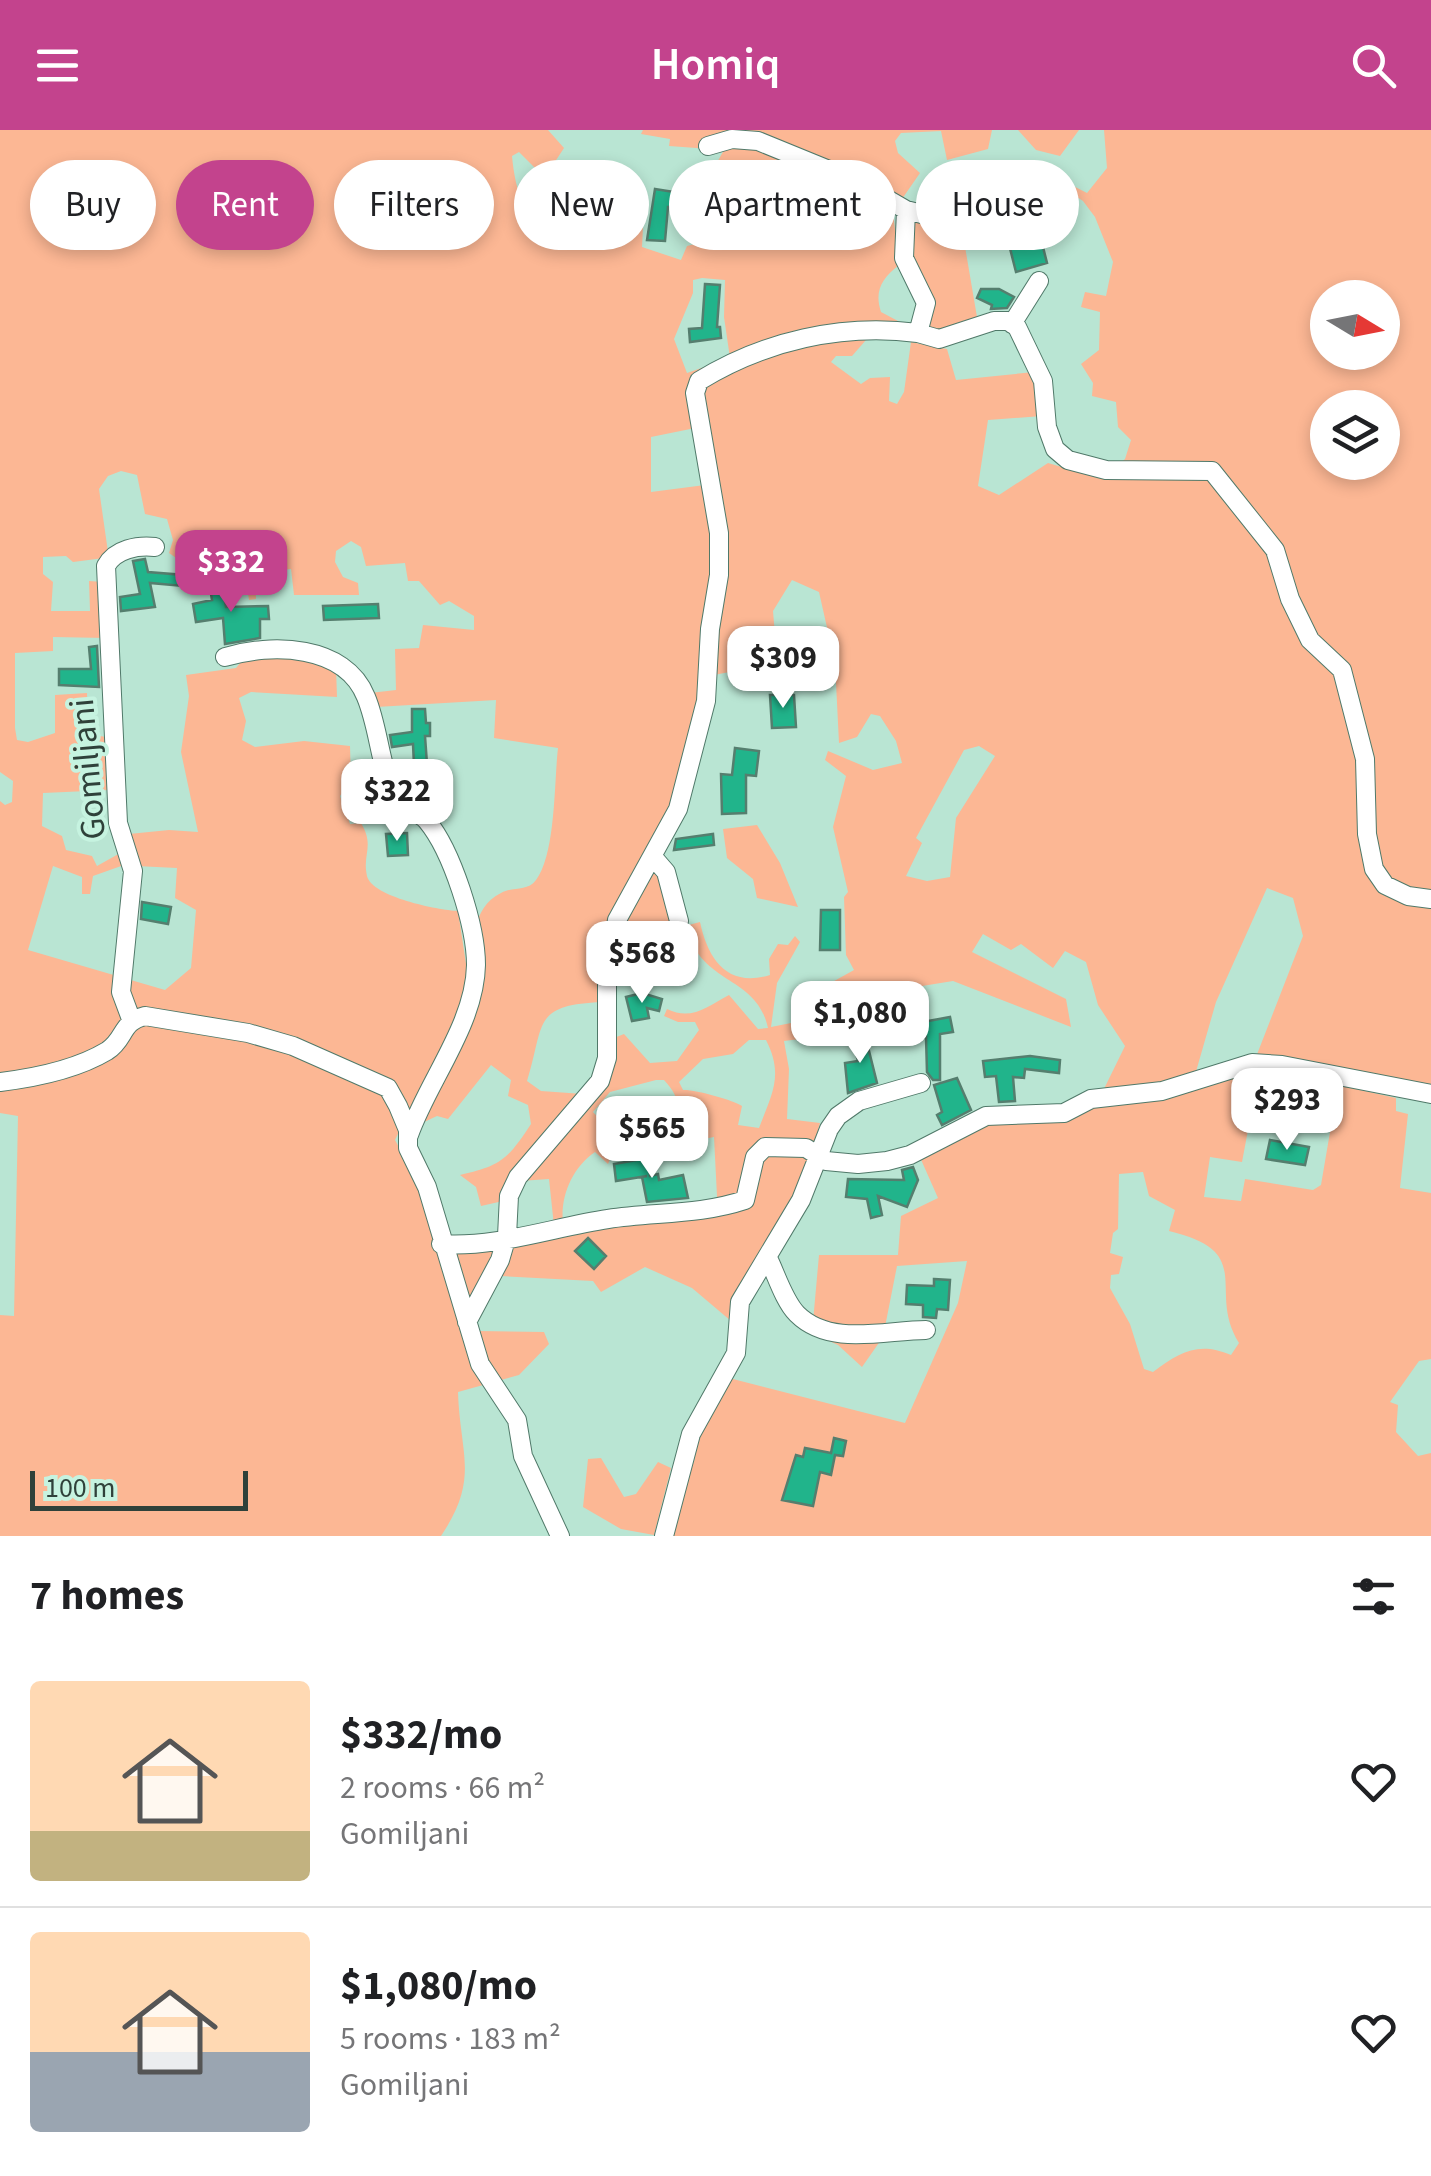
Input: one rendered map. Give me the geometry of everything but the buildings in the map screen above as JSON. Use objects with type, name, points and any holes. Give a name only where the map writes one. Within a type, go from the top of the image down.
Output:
[{"type":"street","points":[[708,146],[732,139],[758,141],[856,181],[916,213]]},
{"type":"street","points":[[906,210],[904,258],[926,302],[918,332]]},
{"type":"street","points":[[1012,324],[1039,281]]},
{"type":"street","points":[[467,1322],[500,1260],[507,1236],[509,1196],[518,1177],[600,1081],[608,1058],[607,978],[617,920],[678,809],[706,701],[719,534],[695,394],[699,380],[776,346],[817,334],[885,328],[939,339],[994,321],[1012,324],[1035,358],[1043,381],[1047,427],[1055,449],[1086,468],[1212,470],[1276,550],[1290,599],[1310,640],[1342,670],[1365,758],[1367,834],[1374,869],[1385,885],[1408,896],[1431,899]]},
{"type":"street","name":"Gomiljani","points":[[130,1019],[122,992],[133,870],[118,822],[106,566],[116,554],[145,546],[155,548]]},
{"type":"street","points":[[225,657],[270,648],[306,652],[346,668],[367,698],[384,770],[400,806],[426,818],[441,843],[466,905],[476,969],[470,999],[408,1135]]},
{"type":"street","points":[[653,857],[666,872],[679,921]]},
{"type":"street","points":[[0,1082],[48,1072],[107,1051],[130,1019],[146,1016],[248,1033],[293,1046],[388,1088],[408,1135],[408,1148],[427,1187],[480,1364],[517,1420],[524,1456],[560,1536]]},
{"type":"street","points":[[441,1244],[609,1219],[693,1213],[745,1200],[750,1194],[754,1157],[765,1147],[806,1148],[820,1157],[858,1164],[887,1161],[910,1155],[986,1116],[1064,1113],[1091,1099],[1162,1091],[1252,1063],[1282,1065],[1431,1094]]},
{"type":"street","points":[[664,1536],[691,1434],[736,1353],[740,1302],[801,1200],[829,1129],[848,1107],[894,1088],[921,1082]]},
{"type":"street","points":[[768,1258],[795,1312],[811,1324],[836,1334],[926,1330]]},
{"type":"shaded area","points":[[0,130],[548,130],[564,148],[556,160],[527,160],[519,152],[512,156],[514,250],[649,249],[681,260],[685,250],[896,250],[896,238],[899,265],[884,280],[879,304],[881,312],[898,321],[898,326],[866,340],[852,356],[836,356],[831,362],[861,384],[870,378],[890,377],[889,401],[897,404],[904,392],[911,342],[947,349],[956,380],[1034,372],[1042,416],[988,420],[978,486],[999,495],[1048,463],[1102,479],[1125,459],[1131,440],[1118,427],[1116,402],[1092,396],[1093,383],[1081,364],[1099,350],[1100,312],[1081,307],[1085,292],[1106,296],[1113,262],[1095,217],[1079,198],[1079,189],[1087,193],[1107,168],[1104,130],[1431,130],[1431,1084],[1256,1057],[1303,936],[1293,898],[1267,888],[1216,1002],[1195,1075],[1102,1093],[1125,1046],[1098,1005],[1086,962],[1065,951],[1053,968],[1021,944],[1011,950],[983,934],[972,952],[1066,999],[1071,1027],[953,981],[916,987],[859,986],[841,996],[839,1034],[784,1041],[789,1069],[787,1119],[820,1123],[805,1173],[731,1321],[692,1288],[645,1267],[601,1292],[593,1281],[501,1276],[511,1241],[609,1224],[718,1216],[714,1137],[693,1141],[685,1155],[654,1161],[651,1149],[611,1157],[608,1164],[595,1152],[569,1183],[563,1224],[554,1226],[549,1179],[520,1181],[575,1119],[614,1038],[624,1034],[650,1063],[677,1061],[699,1030],[695,1022],[678,1022],[664,1016],[667,1009],[691,1013],[729,995],[758,1029],[768,1028],[752,998],[703,960],[685,926],[700,922],[715,959],[722,968],[742,978],[770,975],[769,959],[778,944],[788,945],[795,936],[800,942],[777,983],[771,1027],[796,1022],[818,990],[854,970],[846,955],[844,897],[848,892],[833,827],[846,776],[825,760],[828,751],[873,770],[902,763],[896,741],[880,716],[871,714],[857,737],[839,743],[835,663],[819,592],[792,580],[773,611],[776,647],[735,671],[703,677],[672,807],[639,868],[602,1002],[552,1013],[540,1032],[527,1081],[541,1091],[583,1094],[503,1201],[481,1206],[476,1187],[460,1175],[502,1159],[531,1124],[528,1105],[508,1096],[511,1080],[491,1065],[448,1119],[437,1116],[422,1123],[407,1115],[395,1140],[420,1186],[435,1247],[498,1244],[471,1305],[478,1331],[544,1332],[549,1344],[519,1375],[458,1392],[464,1482],[453,1516],[441,1536],[0,1536],[0,1315],[14,1316],[18,1116],[0,1113],[0,801],[5,805],[12,802],[13,781],[0,772]],"holes":[[[693,280],[725,280],[724,317],[730,358],[687,373],[674,339],[693,293]],[[705,426],[705,485],[651,492],[651,437]],[[121,471],[137,475],[145,514],[167,519],[173,540],[169,553],[195,571],[244,568],[249,600],[256,599],[255,573],[291,569],[294,595],[359,595],[358,583],[343,577],[335,562],[336,551],[351,541],[361,547],[366,566],[405,563],[408,581],[419,581],[440,605],[449,601],[474,616],[474,630],[423,625],[419,648],[395,649],[396,690],[370,693],[376,707],[496,700],[494,738],[558,748],[551,835],[543,868],[532,884],[501,893],[484,908],[475,930],[468,977],[458,911],[393,896],[367,876],[365,831],[361,823],[350,824],[340,796],[351,782],[350,746],[304,741],[255,747],[242,740],[246,721],[239,698],[251,692],[337,697],[336,668],[303,659],[246,656],[236,668],[186,675],[189,696],[181,752],[198,832],[129,834],[136,866],[177,868],[175,898],[196,910],[191,968],[165,990],[28,950],[53,866],[82,877],[82,894],[90,894],[93,876],[124,865],[122,852],[97,866],[92,856],[66,850],[62,836],[42,826],[43,793],[110,790],[106,737],[88,734],[87,693],[55,695],[55,733],[28,742],[17,740],[15,728],[15,653],[53,651],[53,637],[107,638],[103,582],[89,581],[90,611],[51,611],[53,582],[43,574],[43,557],[66,556],[73,562],[104,558],[108,552],[99,489],[108,476]],[[979,746],[995,756],[956,818],[950,877],[927,881],[906,876],[922,843],[916,838],[964,750]],[[749,1040],[766,1040],[771,1052],[775,1074],[772,1094],[759,1128],[738,1125],[742,1106],[683,1090],[679,1082],[703,1059],[733,1054]],[[664,1080],[674,1093],[675,1114],[660,1129],[624,1145],[593,1112],[610,1092]]]},
{"type":"shaded area","points":[[643,130],[992,130],[988,149],[947,160],[941,131],[901,133],[895,141],[898,153],[916,169],[916,179],[896,208],[896,160],[718,160],[724,150],[669,146],[670,139],[641,134]]},
{"type":"shaded area","points":[[1018,130],[1079,130],[1060,156],[1036,150]]},
{"type":"shaded area","points":[[913,220],[916,250],[966,250],[977,317],[943,331],[927,329],[909,252]]},
{"type":"shaded area","points":[[757,825],[780,863],[798,907],[757,898],[753,879],[727,858],[723,829]]},
{"type":"shaded area","points":[[651,867],[656,868],[674,924],[629,936],[625,917]]},
{"type":"shaded area","points":[[1247,1071],[1259,1072],[1242,1162],[1210,1157],[1204,1197],[1241,1201],[1245,1179],[1313,1190],[1321,1185],[1338,1085],[1396,1098],[1396,1111],[1408,1114],[1400,1188],[1431,1193],[1431,1359],[1419,1361],[1390,1402],[1398,1405],[1396,1432],[1418,1456],[1431,1453],[1431,1536],[669,1536],[695,1458],[695,1444],[729,1378],[905,1423],[958,1303],[967,1261],[897,1266],[883,1337],[862,1367],[838,1345],[812,1333],[819,1255],[898,1255],[901,1216],[938,1198],[919,1155],[984,1123],[1163,1098]],"holes":[[[1143,1172],[1149,1196],[1175,1210],[1169,1231],[1196,1240],[1213,1250],[1222,1262],[1230,1324],[1239,1343],[1231,1355],[1199,1349],[1181,1354],[1153,1372],[1144,1369],[1130,1324],[1110,1288],[1111,1275],[1119,1274],[1123,1257],[1110,1253],[1113,1233],[1118,1229],[1119,1174]]]},
{"type":"shaded area","points":[[601,1458],[624,1497],[636,1494],[658,1462],[671,1468],[654,1535],[621,1529],[583,1507],[588,1459]]}]
